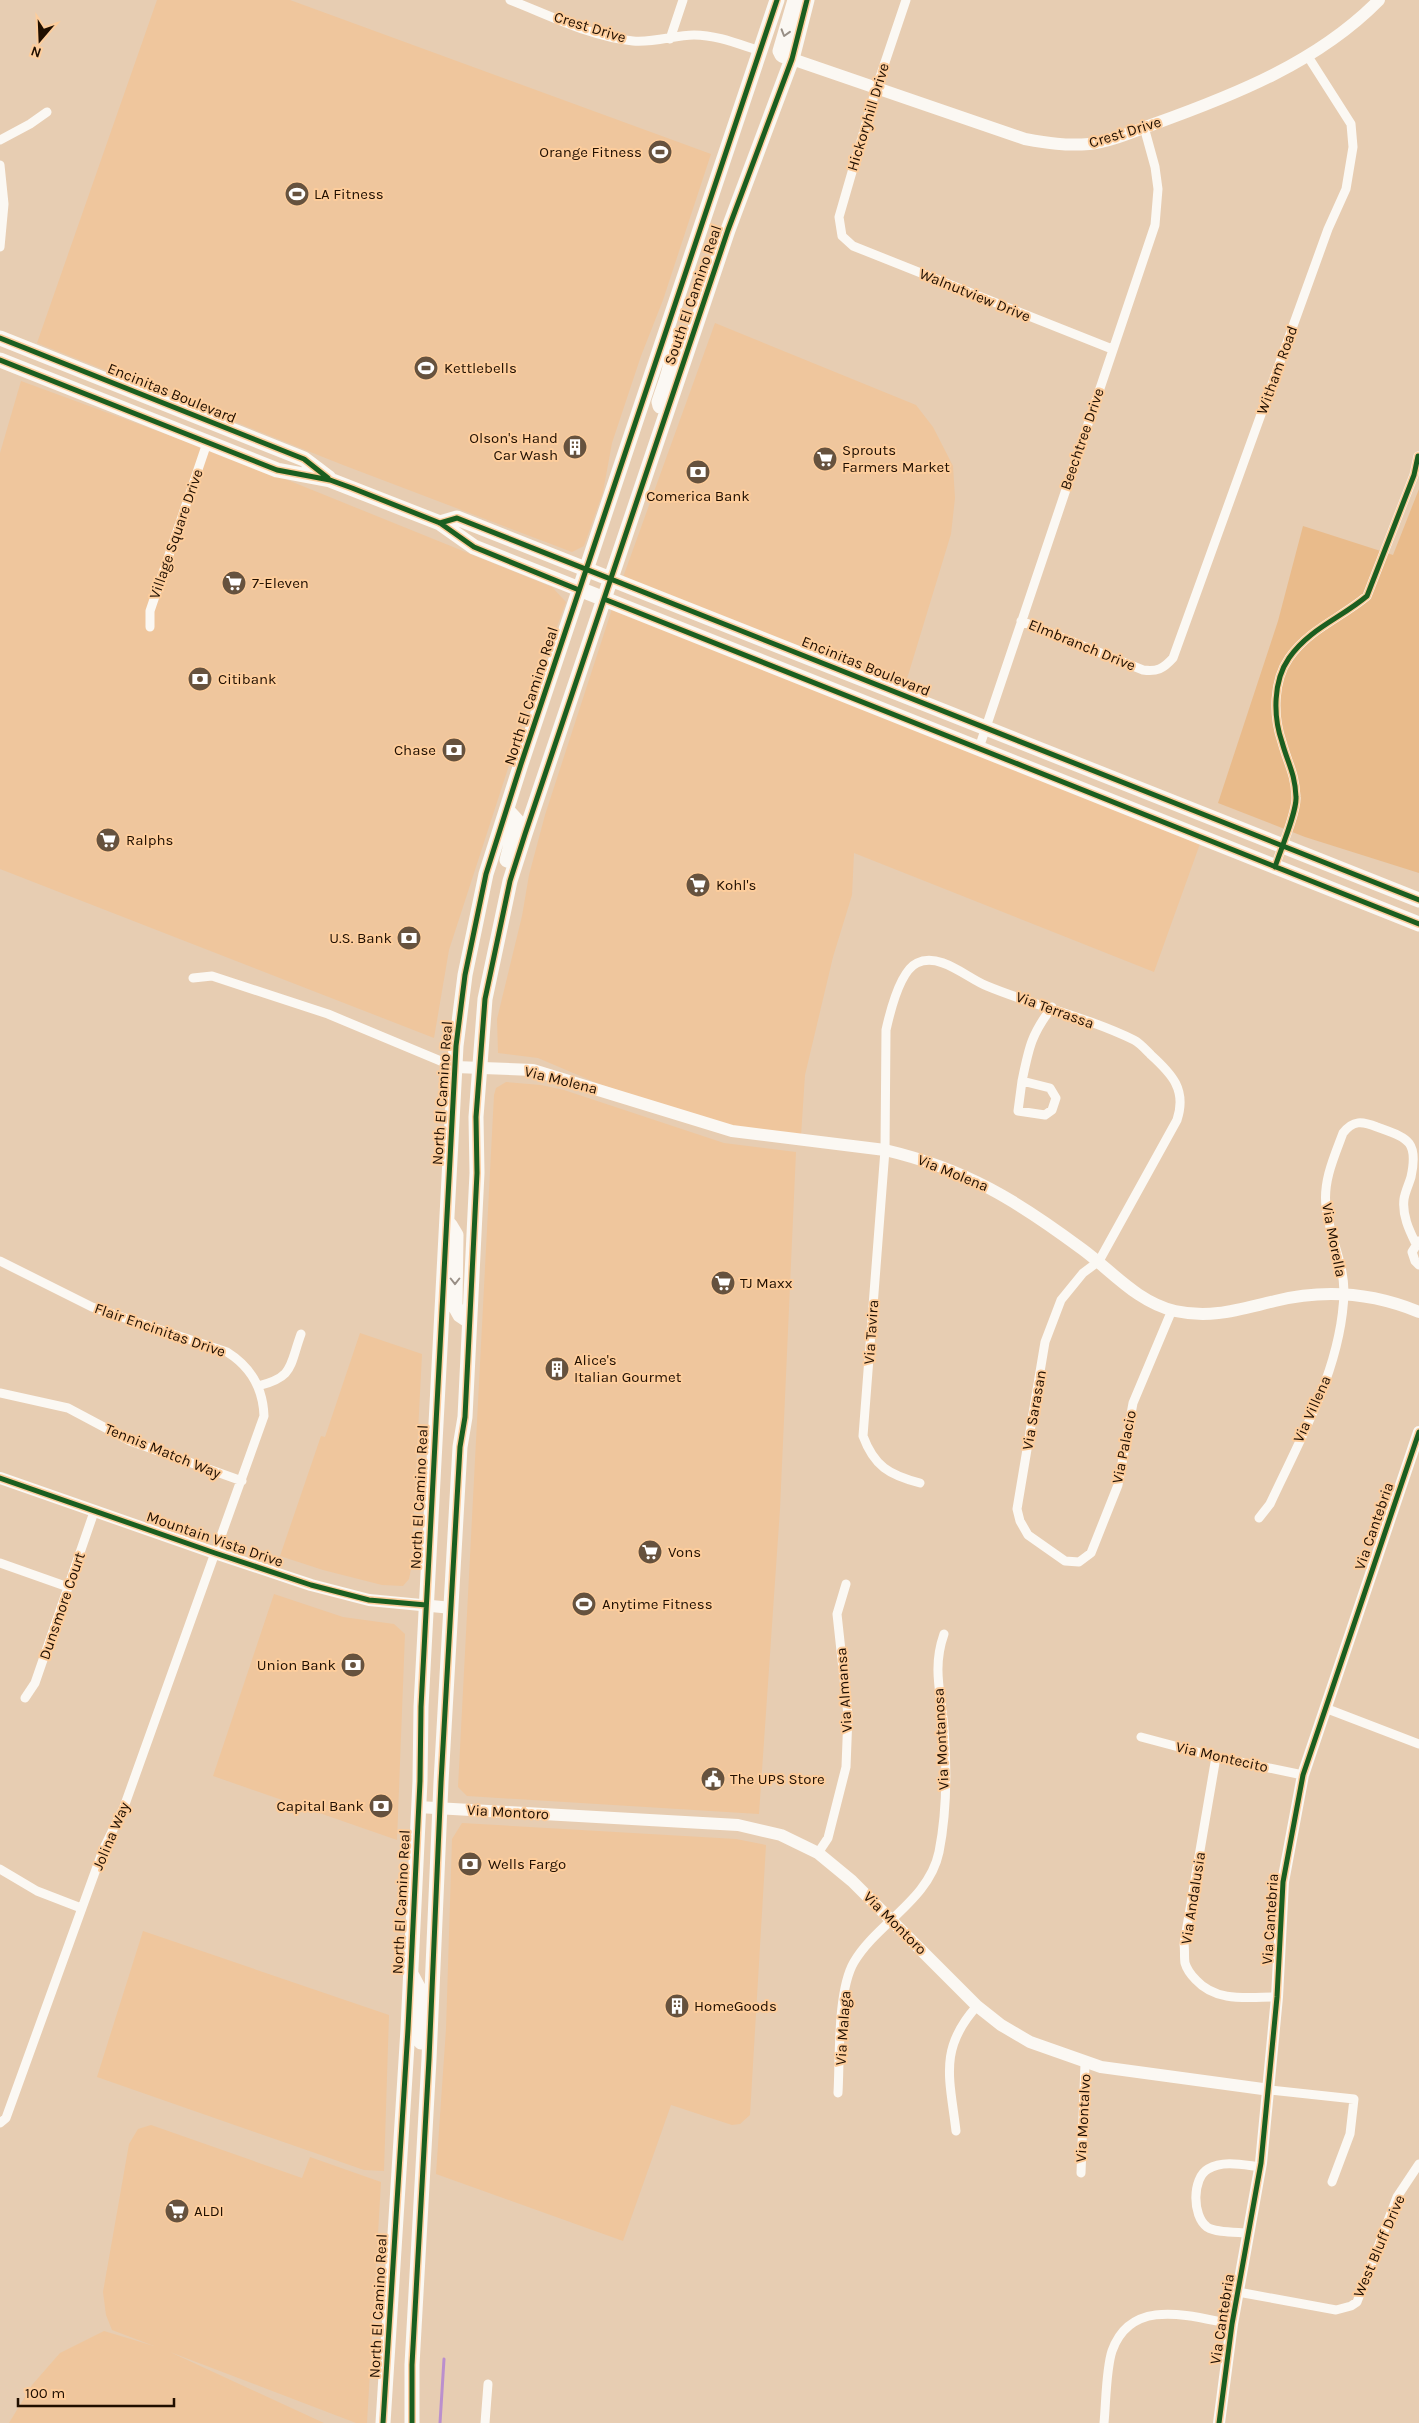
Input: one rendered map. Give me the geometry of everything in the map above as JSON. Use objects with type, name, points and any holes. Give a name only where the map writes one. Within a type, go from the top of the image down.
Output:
[{"type":"main road","name":"South El Camino Real","points":[[580,590],[777,0]]},
{"type":"main road","points":[[792,59],[782,55],[780,51],[795,0]]},
{"type":"main road","name":"South El Camino Real","points":[[604,599],[728,230],[792,59],[807,0]]},
{"type":"main road","points":[[664,420],[659,402],[672,359],[673,346],[666,334]]},
{"type":"main road","name":"Encinitas Boulevard","points":[[0,338],[304,459],[330,480]]},
{"type":"main road","name":"Encinitas Boulevard","points":[[0,360],[277,470],[330,480],[440,523],[474,547],[1419,924]]},
{"type":"main road","name":"Encinitas Boulevard","points":[[440,523],[457,518],[986,726],[1419,900]]},
{"type":"main road","name":"North El Camino Real","points":[[383,2423],[411,1974],[426,1605],[455,1067],[465,975],[486,874],[580,590]]},
{"type":"main road","points":[[412,2423],[412,2365],[429,2059],[440,1808],[460,1447],[465,1417],[479,1068],[485,999],[510,881],[604,599]]},
{"type":"main road","points":[[805,680],[833,681],[881,700],[891,690]]},
{"type":"main road","points":[[507,810],[517,821],[504,870],[510,881]]},
{"type":"main road","points":[[480,906],[493,924],[480,996],[484,1016]]},
{"type":"main road","points":[[446,1217],[456,1235],[455,1306],[460,1315],[469,1321]]},
{"type":"main road","points":[[411,1974],[421,1993],[422,2048],[429,2059]]},
{"type":"street","name":"Crest Drive","points":[[510,0],[598,33],[633,41],[670,39],[691,35],[713,36],[760,51]]},
{"type":"street","points":[[670,39],[683,0]]},
{"type":"street","name":"Hickoryhill Drive","points":[[842,236],[839,216],[876,89],[906,0]]},
{"type":"street","name":"Crest Drive","points":[[792,59],[1025,139],[1058,146],[1092,144],[1204,106],[1269,78],[1344,30],[1379,0]]},
{"type":"street","name":"Witham Road","points":[[1143,670],[1154,671],[1165,667],[1172,658],[1328,229],[1346,189],[1353,147],[1351,124],[1307,55]]},
{"type":"street","points":[[0,140],[30,124],[47,112]]},
{"type":"street","name":"Beechtree Drive","points":[[979,748],[1155,225],[1158,189],[1155,167],[1144,127]]},
{"type":"street","points":[[0,165],[4,204],[0,247]]},
{"type":"street","name":"Walnutview Drive","points":[[842,236],[853,246],[1112,349]]},
{"type":"street","name":"Village Square Drive","points":[[150,626],[150,611],[208,443]]},
{"type":"street","points":[[1275,867],[1296,800],[1293,769],[1281,742],[1275,698],[1280,678],[1289,658],[1312,633],[1353,608],[1366,596],[1414,475],[1418,456]]},
{"type":"street","name":"Elmbranch Drive","points":[[1021,621],[1143,670]]},
{"type":"street","name":"Via Terrassa","points":[[885,1150],[886,1030],[890,1012],[906,972],[917,963],[931,960],[945,964],[987,986],[1052,1007],[1136,1040],[1172,1075],[1181,1107],[1177,1120],[1099,1261]]},
{"type":"street","name":"North El Camino Real","points":[[193,978],[212,976],[328,1014],[455,1067]]},
{"type":"street","points":[[1022,1081],[1050,1088],[1056,1098],[1052,1110],[1045,1114],[1018,1111],[1022,1081],[1028,1052],[1036,1029],[1052,1007]]},
{"type":"street","name":"Via Molena","points":[[455,1067],[533,1070],[732,1131],[885,1150],[961,1173],[992,1188],[1029,1210],[1099,1261],[1137,1296],[1172,1310],[1186,1313],[1224,1313],[1248,1309],[1275,1300],[1344,1293],[1391,1302],[1419,1312]]},
{"type":"street","name":"Via Morella","points":[[1344,1293],[1342,1272],[1326,1208],[1326,1189],[1342,1133],[1348,1126],[1357,1122],[1366,1123],[1403,1137],[1414,1148],[1417,1159],[1404,1199],[1406,1222],[1417,1242],[1412,1257],[1419,1265]]},
{"type":"street","name":"Via Tavira","points":[[885,1150],[862,1436],[870,1455],[882,1465],[901,1478],[920,1482]]},
{"type":"street","name":"Flair Encinitas Drive","points":[[0,1260],[92,1307],[227,1352],[242,1361],[253,1375],[264,1401],[264,1416],[214,1554]]},
{"type":"street","name":"Via Sarasan","points":[[1060,1557],[1028,1535],[1020,1521],[1017,1509],[1045,1342],[1061,1300],[1083,1273],[1099,1261]]},
{"type":"street","name":"Via Villena","points":[[1259,1518],[1270,1504],[1329,1375],[1344,1293]]},
{"type":"street","name":"Via Palacio","points":[[1060,1557],[1065,1561],[1079,1562],[1091,1553],[1118,1485],[1133,1403],[1172,1310]]},
{"type":"street","points":[[258,1386],[277,1382],[286,1375],[301,1334]]},
{"type":"street","name":"Tennis Match Way","points":[[0,1393],[68,1408],[130,1441],[242,1481]]},
{"type":"street","name":"Via Cantebria","points":[[1219,2423],[1232,2324],[1261,2167],[1278,1997],[1283,1882],[1303,1775],[1419,1432]]},
{"type":"street","name":"Mountain Vista Drive","points":[[0,1478],[214,1554],[311,1585],[369,1600],[452,1608]]},
{"type":"street","name":"Dunsmore Court","points":[[25,1698],[35,1683],[94,1512]]},
{"type":"street","name":"Jolina Way","points":[[3,2121],[103,1850],[124,1808],[214,1554]]},
{"type":"street","points":[[0,1563],[68,1587]]},
{"type":"street","name":"Via Almansa","points":[[818,1852],[828,1838],[846,1766],[848,1715],[837,1614],[846,1584]]},
{"type":"street","name":"Via Montanosa","points":[[892,1919],[920,1890],[936,1862],[939,1851],[946,1775],[944,1726],[936,1664],[944,1634]]},
{"type":"street","points":[[1325,1708],[1419,1744]]},
{"type":"street","name":"Via Montecito","points":[[1142,1737],[1216,1757],[1303,1775]]},
{"type":"street","name":"Via Andalusia","points":[[1216,1757],[1184,1944],[1185,1964],[1189,1973],[1204,1989],[1215,1994],[1230,1997],[1278,1997]]},
{"type":"street","name":"Via Montoro","points":[[418,1807],[738,1825],[781,1835],[818,1852],[892,1919],[977,2006],[1001,2025],[1030,2042],[1100,2068],[1354,2099],[1350,2134],[1332,2182]]},
{"type":"street","points":[[0,1870],[37,1891],[81,1908]]},
{"type":"street","name":"Via Malaga","points":[[838,2093],[844,1996],[847,1978],[863,1948],[892,1919]]},
{"type":"street","points":[[956,2131],[948,2063],[950,2051],[962,2023],[977,2006]]},
{"type":"street","name":"Via Montalvo","points":[[1080,2173],[1085,2064]]},
{"type":"street","points":[[1248,2233],[1208,2228],[1198,2219],[1195,2205],[1198,2187],[1203,2173],[1209,2168],[1226,2163],[1261,2167]]},
{"type":"street","name":"West Bluff Drive","points":[[1238,2292],[1336,2310],[1351,2306],[1356,2302],[1397,2197],[1419,2164]]},
{"type":"street","points":[[1104,2423],[1112,2352],[1120,2333],[1128,2324],[1145,2315],[1154,2314],[1232,2324]]},
{"type":"street","points":[[485,2423],[488,2384]]},
{"type":"shaded area","points":[[157,0],[290,0],[711,154],[663,300],[641,356],[612,443],[603,492],[584,546],[572,552],[343,465],[37,343]]},
{"type":"shaded area","points":[[715,323],[916,405],[933,427],[953,466],[955,498],[951,534],[903,692],[622,580]]},
{"type":"shaded area","points":[[21,381],[258,468],[552,587],[566,602],[528,707],[449,950],[434,1038],[0,869],[0,453]]},
{"type":"shaded area","points":[[1419,489],[1419,873],[1305,837],[1218,803],[1278,621],[1303,526],[1393,555]]},
{"type":"shaded area","points":[[612,609],[1201,841],[1154,972],[854,853],[852,895],[833,957],[805,1075],[801,1136],[720,1124],[599,1084],[538,1058],[498,1053],[497,1019],[522,916],[529,875],[545,815]]},
{"type":"shaded area","points":[[506,1082],[541,1085],[564,1090],[724,1143],[796,1152],[780,1509],[759,1814],[467,1796],[458,1787],[494,1095],[496,1088]]},
{"type":"shaded area","points":[[360,1333],[422,1354],[411,1569],[409,1579],[403,1586],[382,1585],[323,1570],[280,1556],[321,1436],[325,1437]]},
{"type":"shaded area","points":[[274,1594],[343,1617],[394,1624],[405,1634],[397,1840],[213,1776]]},
{"type":"shaded area","points":[[462,1823],[736,1839],[766,1845],[750,2115],[740,2124],[732,2125],[671,2105],[623,2241],[436,2174],[446,2029],[452,1839]]},
{"type":"shaded area","points":[[143,1931],[389,2015],[384,2171],[364,2170],[97,2077]]},
{"type":"shaded area","points":[[151,2125],[302,2178],[310,2157],[381,2182],[367,2423],[356,2423],[170,2352],[324,2423],[9,2423],[32,2385],[60,2353],[104,2331],[154,2346],[112,2330],[106,2315],[103,2292],[129,2144],[138,2129]]},
{"type":"waterway","points":[[440,2423],[444,2359]]},
{"type":"cycle path","points":[[383,2423],[408,2029],[420,1781],[421,1707],[456,1046],[465,975],[486,874],[521,764],[777,0]]},
{"type":"cycle path","points":[[412,2423],[412,2365],[429,2059],[441,1782],[460,1447],[465,1417],[477,1173],[476,1117],[485,999],[510,881],[525,834],[728,230],[792,59],[807,0]]},
{"type":"cycle path","points":[[0,338],[304,459],[328,478]]},
{"type":"cycle path","points":[[0,360],[277,470],[330,480],[352,488],[440,523],[474,547],[579,590]]},
{"type":"cycle path","points":[[1275,867],[1296,804],[1293,775],[1277,721],[1276,699],[1280,677],[1289,658],[1306,639],[1367,596],[1414,475],[1418,456]]},
{"type":"cycle path","points":[[440,523],[457,518],[1419,900]]},
{"type":"cycle path","points":[[604,599],[1419,924]]},
{"type":"cycle path","points":[[1219,2423],[1232,2324],[1261,2163],[1277,1997],[1283,1882],[1303,1775],[1419,1432]]},
{"type":"cycle path","points":[[0,1478],[311,1585],[369,1600],[426,1605]]},
{"type":"place","name":"Orange Fitness","points":[[660,152]]},
{"type":"place","name":"LA Fitness","points":[[297,194]]},
{"type":"place","name":"Kettlebells","points":[[426,368]]},
{"type":"place","name":"Olson's Hand Car Wash","points":[[575,447]]},
{"type":"place","name":"Sprouts Farmers Market","points":[[825,459]]},
{"type":"place","name":"Comerica Bank","points":[[698,472]]},
{"type":"place","name":"7-Eleven","points":[[234,583]]},
{"type":"place","name":"Citibank","points":[[200,679]]},
{"type":"place","name":"Chase","points":[[454,750]]},
{"type":"place","name":"Ralphs","points":[[108,840]]},
{"type":"place","name":"Kohl's","points":[[698,885]]},
{"type":"place","name":"U.S. Bank","points":[[409,938]]},
{"type":"place","name":"TJ Maxx","points":[[723,1283]]},
{"type":"place","name":"Alice's Italian Gourmet","points":[[557,1369]]},
{"type":"place","name":"Vons","points":[[650,1552]]},
{"type":"place","name":"Anytime Fitness","points":[[584,1604]]},
{"type":"place","name":"Union Bank","points":[[353,1665]]},
{"type":"place","name":"The UPS Store","points":[[713,1779]]},
{"type":"place","name":"Capital Bank","points":[[381,1806]]},
{"type":"place","name":"Wells Fargo","points":[[470,1864]]},
{"type":"place","name":"HomeGoods","points":[[677,2006]]},
{"type":"place","name":"ALDI","points":[[177,2211]]}]
